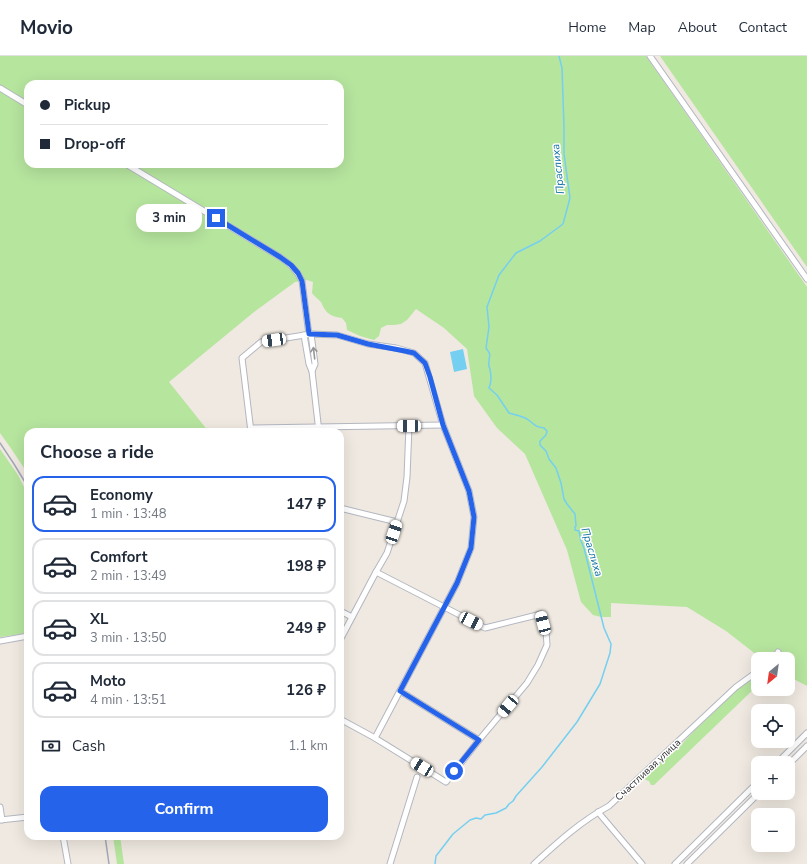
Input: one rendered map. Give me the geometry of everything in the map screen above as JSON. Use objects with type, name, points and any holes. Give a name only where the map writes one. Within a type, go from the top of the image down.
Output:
[{"type":"street","points":[[650,56],[807,279]]},
{"type":"street","points":[[0,88],[24,103]]},
{"type":"street","points":[[133,168],[280,257],[291,265],[298,273],[302,281],[308,335],[315,364],[312,371],[319,428]]},
{"type":"street","points":[[251,428],[242,358],[261,342],[308,335],[337,335],[368,344],[396,348],[414,353],[425,363],[443,425],[469,491],[474,517],[471,548],[457,583],[375,738]]},
{"type":"street","points":[[344,428],[443,425]]},
{"type":"street","points":[[344,632],[387,553],[404,501],[407,477],[409,426]]},
{"type":"street","points":[[344,509],[397,522]]},
{"type":"street","points":[[344,721],[375,738],[446,782],[527,683],[538,665],[547,645],[541,614],[485,628],[376,572]]},
{"type":"street","points":[[344,613],[352,617]]},
{"type":"street","points":[[0,641],[24,637]]},
{"type":"street","name":"Счастливая улица","points":[[534,864],[558,842],[598,812],[609,806],[736,687],[751,676]]},
{"type":"street","points":[[400,691],[479,740]]},
{"type":"street","points":[[784,756],[807,733]]},
{"type":"street","points":[[795,758],[807,746]]},
{"type":"street","points":[[390,864],[417,777]]},
{"type":"street","points":[[675,864],[751,789]]},
{"type":"street","points":[[687,864],[752,800]]},
{"type":"street","points":[[0,807],[1,820],[24,817]]},
{"type":"street","points":[[598,812],[642,864]]},
{"type":"street","points":[[64,840],[68,864]]},
{"type":"green space","points":[[0,56],[646,56],[807,287],[807,686],[795,680],[795,652],[753,652],[726,631],[687,607],[611,603],[611,617],[593,615],[581,602],[567,550],[525,454],[497,428],[474,396],[467,349],[444,328],[416,309],[407,320],[401,324],[387,325],[381,328],[379,336],[374,340],[347,330],[346,323],[342,318],[329,314],[321,302],[312,293],[313,282],[307,280],[295,282],[254,312],[169,382],[206,428],[24,428],[24,468],[0,433]]},
{"type":"green space","points":[[660,56],[807,56],[807,267]]},
{"type":"green space","points":[[0,449],[18,475],[24,487],[24,634],[0,637]]},
{"type":"green space","points":[[751,678],[751,692],[654,785],[651,785],[649,781],[644,778],[645,776],[683,743],[737,690]]},
{"type":"green space","points":[[114,840],[121,840],[124,864],[117,864]]},
{"type":"water","points":[[463,349],[467,369],[454,372],[450,352]]},
{"type":"waterway","name":"Праслиха","points":[[435,864],[436,856],[453,834],[470,820],[476,818],[481,819],[485,815],[496,813],[506,808],[542,767],[577,722],[600,684],[610,653],[611,644],[604,628],[584,548],[579,531],[575,530],[575,514],[564,499],[556,468],[549,459],[546,451],[540,445],[540,441],[546,435],[547,431],[544,428],[536,426],[525,418],[509,413],[497,395],[489,388],[491,378],[489,365],[490,354],[486,348],[489,327],[487,307],[499,275],[516,253],[540,241],[563,224],[570,198],[564,154],[562,68],[559,56]]},
{"type":"railway","points":[[0,443],[24,480]]},
{"type":"railway","points":[[106,840],[109,864]]},
{"type":"route","points":[[216,218],[280,257],[291,265],[298,273],[302,281],[309,334],[337,335],[368,344],[396,348],[414,353],[425,363],[443,425],[469,491],[474,517],[471,548],[457,583],[400,691],[479,740],[454,771]]}]
